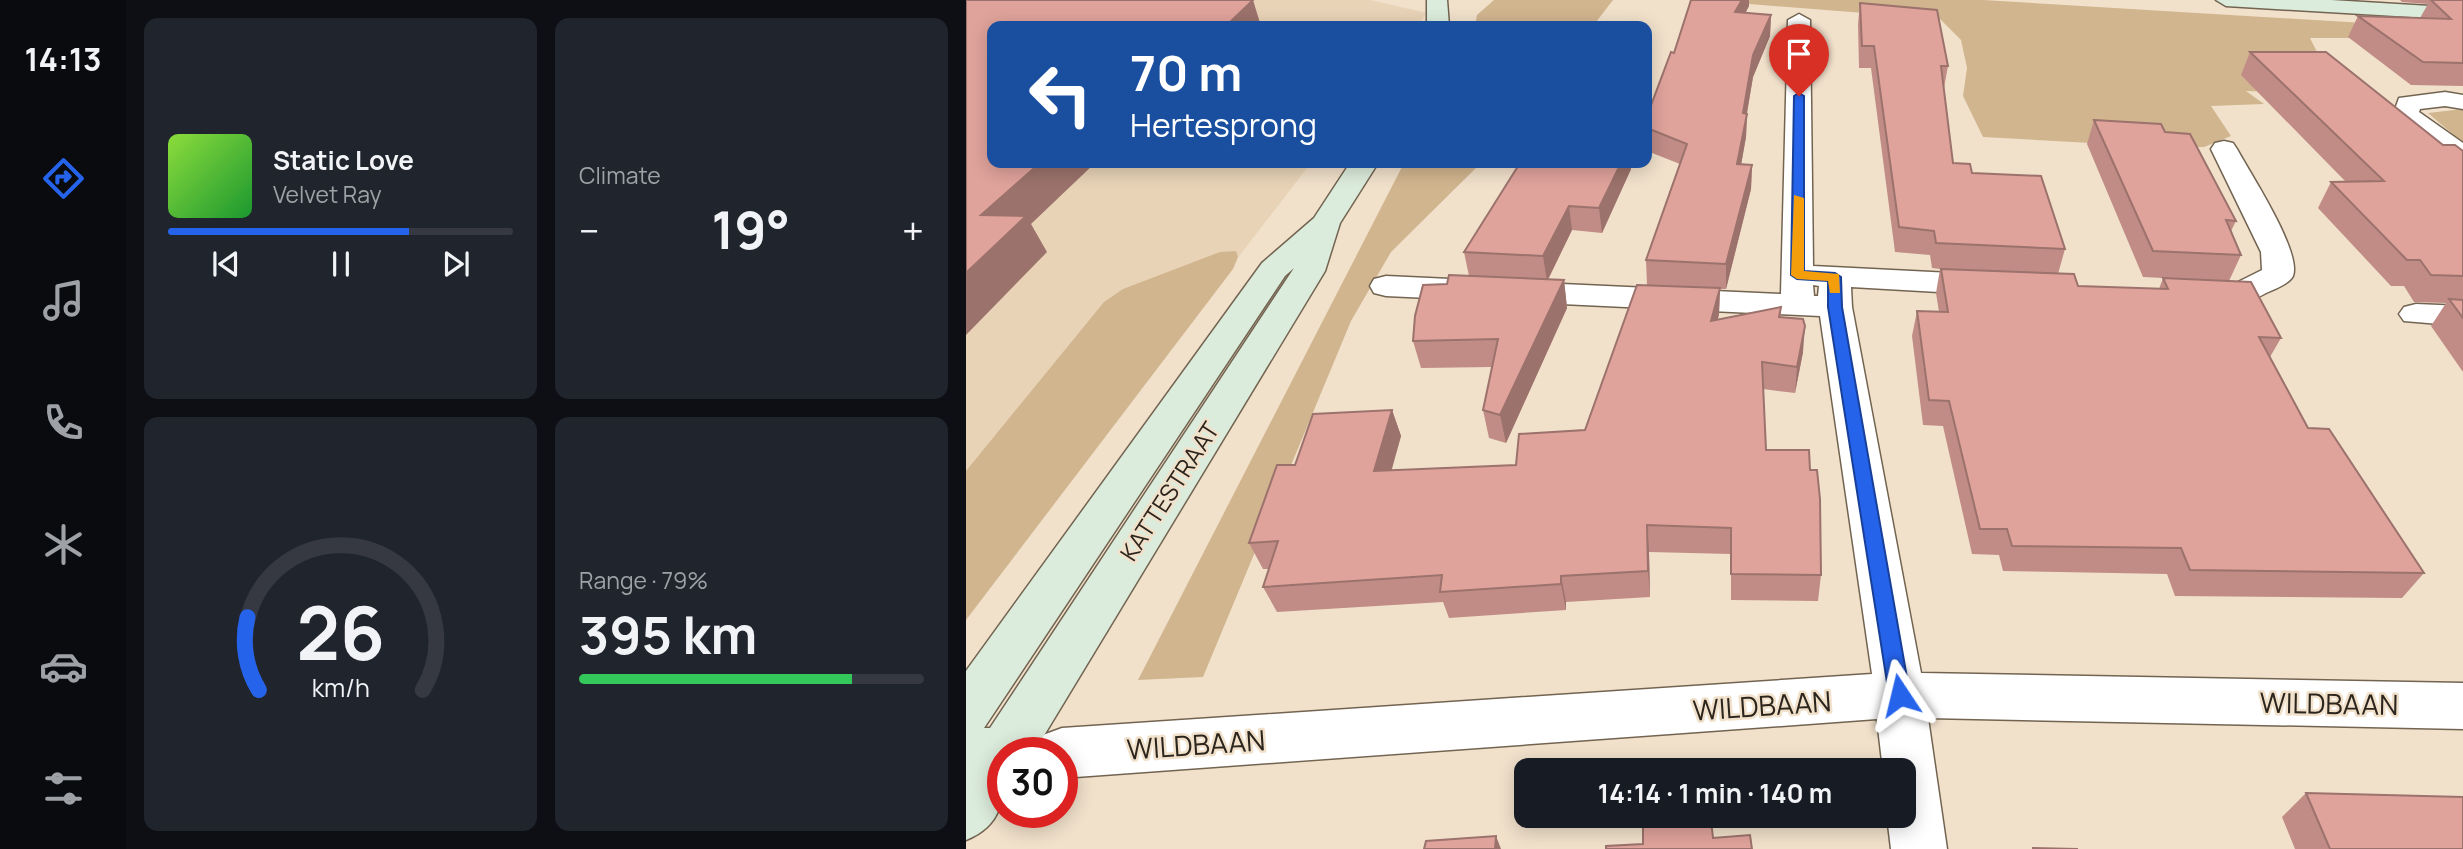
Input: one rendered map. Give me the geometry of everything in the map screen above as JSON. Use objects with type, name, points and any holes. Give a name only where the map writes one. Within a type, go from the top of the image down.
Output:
[{"type":"street","points":[[1437,0],[1438,21]]},
{"type":"street","points":[[2226,0],[2463,14]]},
{"type":"street","points":[[1800,20],[1816,291],[1900,695],[1919,849]]},
{"type":"street","points":[[2463,102],[2445,99],[2408,103],[2406,115],[2463,156]]},
{"type":"street","points":[[2173,293],[2241,295],[2277,274],[2277,252],[2224,149]]},
{"type":"street","name":"KATTESTRAAT","points":[[1001,737],[1309,271],[1325,223],[1361,168]]},
{"type":"street","name":"KATTESTRAAT","points":[[966,712],[1273,270],[1325,223]]},
{"type":"street","points":[[1386,286],[1816,291],[2024,286]]},
{"type":"street","points":[[2417,314],[2463,316]]},
{"type":"street","name":"WILDBAAN","points":[[1078,752],[1900,695],[2463,706]]},
{"type":"street","name":"KATTESTRAAT","points":[[966,813],[987,760]]},
{"type":"shaded area","points":[[966,0],[1370,0],[1427,13],[1421,21],[987,21],[987,168],[1307,168],[966,609]]},
{"type":"shaded area","points":[[1494,0],[1613,0],[1597,21],[1476,21],[1477,15]]},
{"type":"shaded area","points":[[1699,0],[1983,0],[2463,29],[2372,38],[2310,38],[2317,52],[2277,92],[2246,91],[2264,104],[2211,106],[2231,136],[2204,147],[2163,147],[1983,137],[1963,96],[1967,68],[1961,40],[1940,19]]},
{"type":"shaded area","points":[[2463,109],[2463,143],[2428,113]]},
{"type":"shaded area","points":[[1401,168],[1476,168],[1391,252],[1351,321],[1203,677],[1138,680]]},
{"type":"shaded area","points":[[1236,251],[1238,257],[1233,269],[966,620],[966,471],[1104,302],[1123,289],[1220,252]]},
{"type":"building","points":[[966,0],[1253,0],[1231,21],[987,21],[987,168],[1034,168],[981,215],[1026,216],[966,273]]},
{"type":"building","points":[[1691,0],[1742,0],[1735,12],[1771,15],[1753,55],[1743,113],[1747,114],[1737,164],[1752,165],[1726,264],[1646,260],[1687,144],[1652,130],[1652,103],[1671,52],[1674,53]]},
{"type":"building","points":[[2431,0],[2463,0],[2463,63],[2423,62],[2358,16],[2451,19]]},
{"type":"building","points":[[1860,3],[1937,10],[1948,66],[1941,66],[1953,163],[1970,164],[1972,173],[2041,176],[2065,249],[1936,243],[1934,231],[1899,227],[1874,46],[1862,46]]},
{"type":"building","points":[[2250,52],[2326,52],[2443,145],[2455,145],[2463,151],[2463,276],[2431,275],[2420,260],[2407,260],[2331,182],[2384,181]]},
{"type":"building","points":[[2094,120],[2161,124],[2165,132],[2190,134],[2236,221],[2226,220],[2241,255],[2153,251]]},
{"type":"building","points":[[1517,168],[1619,168],[1599,208],[1569,206],[1543,256],[1464,252]]},
{"type":"building","points":[[1941,269],[2074,274],[2078,286],[2168,289],[2163,278],[2251,282],[2281,338],[2259,337],[2308,428],[2329,429],[2424,573],[2190,570],[2181,548],[2012,546],[2007,529],[1980,529],[1949,401],[1929,400],[1917,311],[1948,312]]},
{"type":"building","points":[[1449,275],[1564,280],[1500,415],[1483,410],[1498,339],[1413,341],[1415,316],[1423,285],[1447,284]]},
{"type":"building","points":[[1637,285],[1720,288],[1711,321],[1781,307],[1779,317],[1803,319],[1805,326],[1797,367],[1762,362],[1766,450],[1809,450],[1810,470],[1817,470],[1820,499],[1821,575],[1731,574],[1731,528],[1647,525],[1648,571],[1561,576],[1561,584],[1440,592],[1442,575],[1263,587],[1278,541],[1249,543],[1277,465],[1295,465],[1313,414],[1392,410],[1374,471],[1516,465],[1519,434],[1585,430]]},
{"type":"building","points":[[2449,299],[2463,300],[2463,318]]},
{"type":"building","points":[[2306,793],[2463,797],[2463,849],[2330,849]]},
{"type":"building","points":[[1643,828],[1712,828],[1713,838],[1750,835],[1752,849],[1606,849],[1606,846],[1643,844]]},
{"type":"building","points":[[1496,836],[1495,849],[1424,849],[1426,841]]},
{"type":"slow traffic","points":[[1798,198],[1797,275],[1835,277],[1835,290]]},
{"type":"route","points":[[1799,96],[1797,275],[1835,277],[1835,307],[1900,695]]}]
